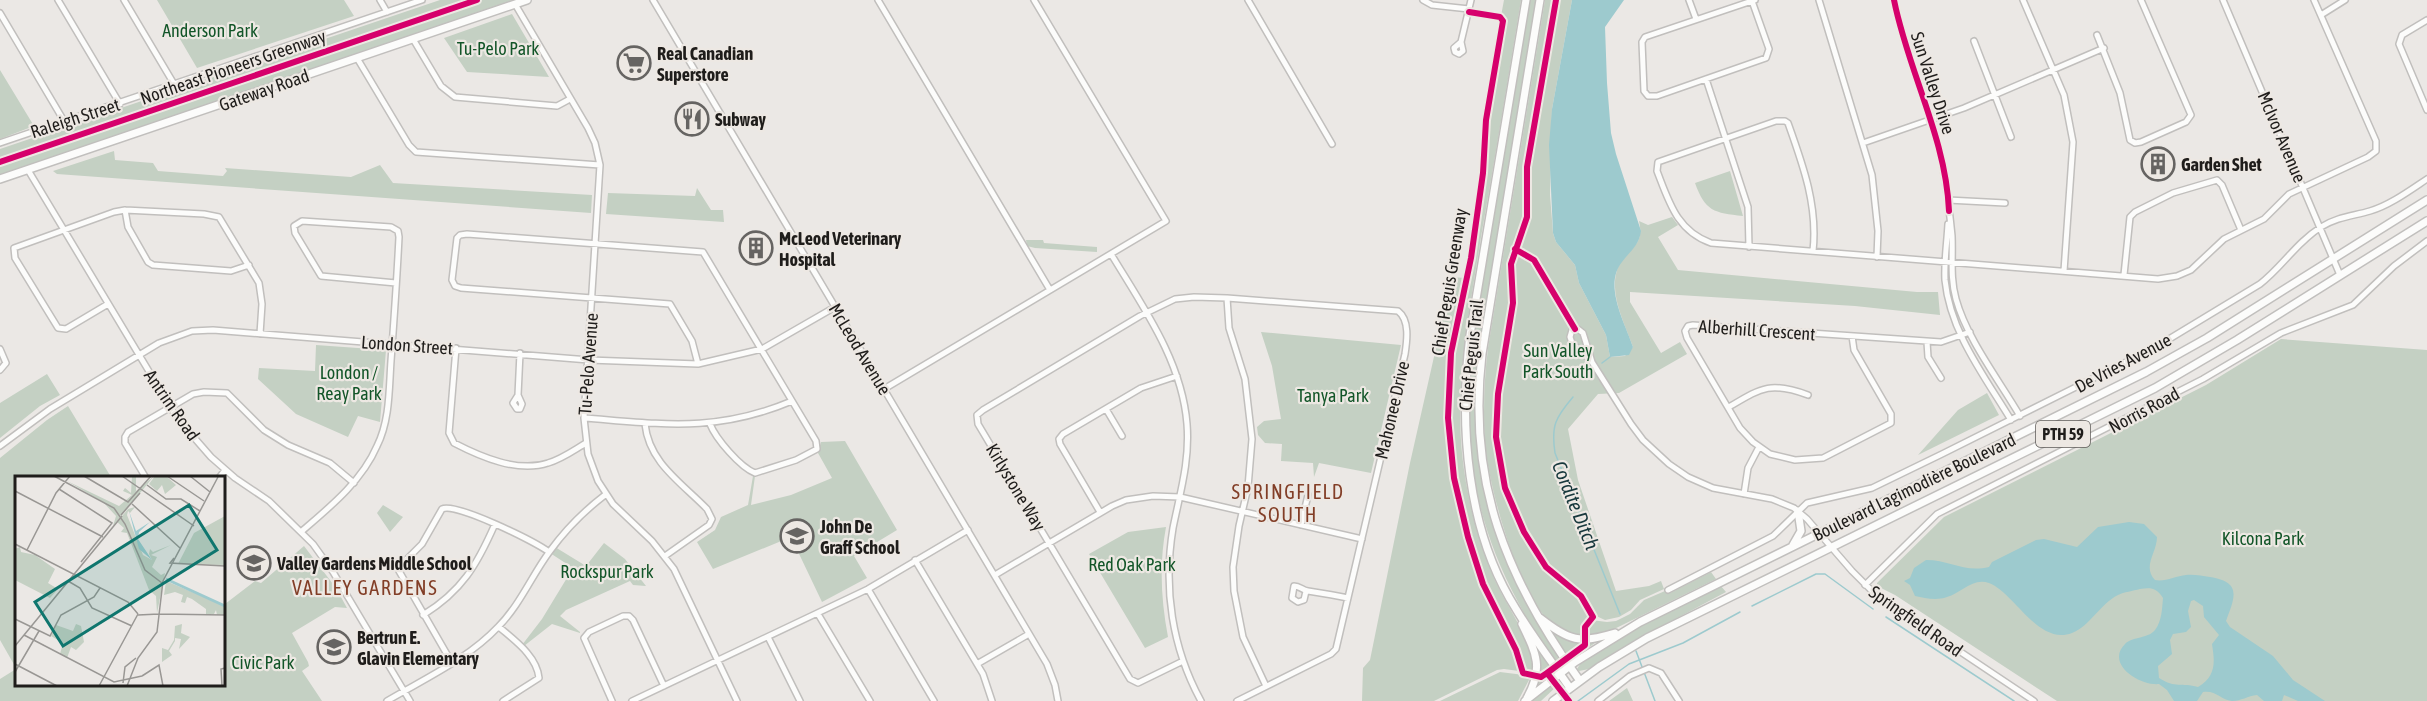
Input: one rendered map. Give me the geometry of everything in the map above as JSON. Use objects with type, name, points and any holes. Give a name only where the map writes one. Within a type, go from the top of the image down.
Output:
[{"type":"main road","name":"Gateway Road","points":[[0,180],[527,0]]},
{"type":"main road","name":"Chief Peguis Trail","points":[[1526,0],[1470,335],[1465,402],[1467,456],[1479,515],[1496,567],[1515,608],[1570,688]]},
{"type":"main road","name":"Chief Peguis Trail","points":[[1540,0],[1484,343],[1479,407],[1482,457],[1494,518],[1515,575],[1535,614],[1580,681]]},
{"type":"main road","name":"Boulevard Lagimodière Boulevard","points":[[1525,701],[1569,666],[1626,630],[1819,532],[2146,372],[2199,342],[2427,200]]},
{"type":"main road","name":"Boulevard Lagimodière Boulevard","points":[[1553,701],[1647,638],[2155,388],[2237,340],[2427,221]]},
{"type":"main road","points":[[1792,546],[1801,531],[1798,511]]},
{"type":"main road","points":[[1515,608],[1533,645],[1537,663],[1534,682],[1525,701]]},
{"type":"main road","points":[[1535,614],[1561,634],[1576,640],[1593,639],[1626,630]]},
{"type":"street","points":[[58,0],[120,104]]},
{"type":"street","points":[[124,0],[174,84]]},
{"type":"street","points":[[380,0],[387,12]]},
{"type":"street","name":"Raleigh Street","points":[[0,143],[422,0]]},
{"type":"street","name":"McLeod Avenue","points":[[653,0],[1051,671],[1058,701]]},
{"type":"street","points":[[878,0],[1050,290]]},
{"type":"street","points":[[884,389],[1166,221],[1034,0]]},
{"type":"street","points":[[1248,0],[1332,144]]},
{"type":"street","points":[[1423,0],[1432,5],[1469,9]]},
{"type":"street","points":[[1461,42],[1471,0]]},
{"type":"street","points":[[1689,0],[1696,19]]},
{"type":"street","points":[[1819,0],[1872,175],[1877,202],[1877,257]]},
{"type":"street","name":"Sun Valley Drive","points":[[1894,0],[1905,48],[1930,120],[1945,178],[1949,211],[1948,296],[1962,336],[2011,420]]},
{"type":"street","points":[[2097,35],[2120,93],[2130,140],[2135,143],[2141,142],[2189,119],[2191,115],[2141,0]]},
{"type":"street","name":"McIvor Avenue","points":[[2223,0],[2322,227],[2340,275]]},
{"type":"street","points":[[1813,251],[1812,202],[1808,182],[1788,123],[1785,121],[1776,121],[1661,160],[1657,166],[1672,209],[1687,230],[1711,243],[2158,279],[2177,276],[2197,266],[2219,243],[2264,219],[2279,202],[2374,154],[2377,148],[2314,0]]},
{"type":"street","points":[[2320,15],[2345,0]]},
{"type":"street","points":[[1754,1],[1769,54],[1762,61],[1652,98],[1644,91],[1642,42],[1646,37],[1754,1]]},
{"type":"street","points":[[2025,1],[2064,96],[2073,142],[2064,271]]},
{"type":"street","name":"Tu-Pelo Avenue","points":[[515,4],[595,143],[600,165],[597,243],[584,418],[591,464],[605,495],[665,556],[676,573],[736,701]]},
{"type":"street","points":[[0,13],[64,121]]},
{"type":"street","points":[[2427,20],[2402,35],[2399,44],[2427,110]]},
{"type":"street","points":[[413,39],[441,86],[455,97],[558,105],[570,99]]},
{"type":"street","points":[[1974,41],[2012,137]]},
{"type":"street","points":[[1863,143],[1995,95],[2104,48]]},
{"type":"street","points":[[357,58],[409,146],[416,152],[600,165]]},
{"type":"street","points":[[1706,79],[1748,207],[1749,247]]},
{"type":"street","name":"Antrim Road","points":[[28,170],[170,408],[194,440],[225,470],[269,501],[302,531],[330,567],[410,701]]},
{"type":"street","name":"De Vries Avenue","points":[[1798,511],[1815,500],[1872,488],[2156,347],[2230,304],[2274,273],[2301,242],[2322,227],[2345,216],[2371,211],[2389,203],[2427,179]]},
{"type":"street","points":[[2124,275],[2130,216],[2174,193],[2217,180],[2222,185],[2241,230]]},
{"type":"street","points":[[1948,201],[2005,203]]},
{"type":"street","points":[[125,210],[128,227],[148,262],[153,265],[231,272],[249,264]]},
{"type":"street","points":[[108,304],[66,329],[60,329],[55,325],[26,278],[15,258],[14,248],[125,210],[204,213],[219,217],[259,283],[262,293],[260,334]]},
{"type":"street","points":[[302,531],[354,483],[375,452],[384,427],[392,344],[396,283],[399,237],[396,229],[302,221],[294,226],[295,233],[321,276],[396,283]]},
{"type":"street","points":[[698,364],[692,341],[670,304],[455,286],[453,280],[455,242],[458,236],[464,234],[703,252],[816,441],[817,449],[796,460],[755,473],[746,468],[724,446],[710,424]]},
{"type":"street","name":"Norris Road","points":[[1865,585],[1938,514],[2193,384],[2281,333],[2353,305],[2394,266],[2427,241]]},
{"type":"street","points":[[1111,254],[1165,347],[1177,376],[1185,408],[1186,467],[1174,525],[1169,569],[1171,612],[1183,661],[1201,701]]},
{"type":"street","name":"Sun Valley Drive","points":[[1948,261],[1956,301],[1970,332],[2020,416]]},
{"type":"street","name":"Mahonee Drive","points":[[1147,313],[1184,298],[1227,298],[1395,311],[1402,313],[1404,317],[1407,337],[1405,354],[1334,652],[1237,701]]},
{"type":"street","points":[[1227,298],[1229,328],[1245,379],[1251,419],[1251,464],[1233,567],[1235,604],[1249,651],[1266,686]]},
{"type":"street","name":"London Street","points":[[0,446],[50,409],[168,338],[192,331],[456,348],[589,360],[698,364],[762,349],[835,307]]},
{"type":"street","name":"Kirlystone Way","points":[[1147,313],[983,410],[977,416],[978,423],[1130,679],[1138,682],[1183,661]]},
{"type":"street","name":"Alberhill Crescent","points":[[1852,336],[1854,350],[1891,414],[1891,423],[1828,456],[1816,459],[1787,459],[1759,447],[1740,428],[1685,331],[1688,326],[1852,336],[1927,342],[1941,342],[1970,332]]},
{"type":"street","name":"Springfield Road","points":[[1592,362],[1572,343],[1570,337],[1572,330],[1578,329],[1582,333],[1592,362],[1635,431],[1663,459],[1688,477],[1704,484],[1776,500],[1798,511],[1865,585],[1895,610],[2034,701]]},
{"type":"street","points":[[1927,342],[1928,357],[1941,378]]},
{"type":"street","points":[[456,348],[449,433],[454,443],[507,464],[526,467],[555,461],[586,443]]},
{"type":"street","points":[[0,349],[6,363],[0,370]]},
{"type":"street","points":[[518,395],[520,353]]},
{"type":"street","points":[[1100,512],[1059,439],[1063,434],[1146,386],[1177,376]]},
{"type":"street","points":[[1729,407],[1764,388],[1788,387],[1808,395]]},
{"type":"street","points":[[145,476],[125,443],[128,432],[198,393],[226,393],[252,420],[288,446],[330,463],[354,483]]},
{"type":"street","points":[[584,418],[645,424],[710,424],[753,415],[792,400]]},
{"type":"street","points":[[1106,409],[1122,436]]},
{"type":"street","points":[[645,424],[649,444],[655,456],[707,509],[712,519],[709,525],[665,556]]},
{"type":"street","points":[[1744,494],[1748,468],[1759,447]]},
{"type":"street","points":[[220,476],[225,470]]},
{"type":"street","points":[[387,701],[452,663],[479,645],[499,627],[514,608],[549,552],[568,528],[605,495]]},
{"type":"street","points":[[1301,525],[1308,495]]},
{"type":"street","points":[[994,575],[1100,512],[1126,500],[1153,496],[1180,498],[1362,539]]},
{"type":"street","points":[[452,663],[400,575],[399,568],[422,544],[442,509],[451,507],[495,524],[526,537],[549,552]]},
{"type":"street","points":[[1668,590],[1773,536],[1781,531],[1798,511]]},
{"type":"street","points":[[423,615],[447,599],[462,584],[477,562],[495,524]]},
{"type":"street","points":[[632,701],[868,589],[968,530]]},
{"type":"street","points":[[915,560],[977,664],[987,683],[992,701]]},
{"type":"street","points":[[868,589],[934,701]]},
{"type":"street","points":[[1306,591],[1315,590],[1348,598]]},
{"type":"street","points":[[818,614],[870,701]]},
{"type":"street","points":[[612,701],[584,640],[587,633],[623,616],[629,616],[633,620],[664,686]]},
{"type":"street","points":[[499,627],[528,654],[538,672],[538,678],[503,701]]},
{"type":"street","points":[[977,664],[1029,634]]},
{"type":"street","points":[[768,637],[800,701]]},
{"type":"street","points":[[1598,701],[1637,671],[1649,668],[1661,673],[1679,701]]},
{"type":"green space","name":"Anderson Park","points":[[157,0],[344,0],[354,16],[197,68]]},
{"type":"green space","points":[[440,0],[513,0],[0,176],[0,149]]},
{"type":"green space","points":[[1504,0],[1521,0],[1468,317],[1460,398],[1460,426],[1466,483],[1476,528],[1496,584],[1524,635],[1532,662],[1532,675],[1523,670],[1515,644],[1484,583],[1464,519],[1453,463],[1449,414],[1453,350],[1474,247],[1479,195],[1484,172],[1487,121],[1504,21],[1501,16]]},
{"type":"green space","points":[[1529,0],[1537,0],[1480,350],[1478,449],[1488,506],[1505,560],[1524,600],[1557,654],[1560,666],[1547,653],[1536,636],[1495,553],[1480,506],[1472,461],[1469,416],[1471,370],[1483,275]]},
{"type":"green space","points":[[1545,0],[1554,0],[1527,158],[1525,218],[1510,262],[1512,300],[1495,403],[1494,432],[1501,481],[1519,527],[1546,569],[1579,596],[1590,615],[1584,627],[1584,637],[1567,632],[1551,623],[1527,589],[1499,512],[1485,444],[1484,396],[1488,348]]},
{"type":"green space","name":"Sun Valley Park South","points":[[1557,0],[1572,0],[1552,109],[1550,195],[1553,233],[1556,242],[1575,265],[1579,283],[1606,335],[1610,357],[1625,356],[1633,347],[1621,317],[1615,285],[1619,265],[1638,242],[1639,221],[1648,225],[1672,217],[1678,225],[1658,237],[1678,270],[1938,292],[1940,315],[1855,306],[1630,292],[1630,302],[1661,353],[1680,342],[1687,354],[1619,393],[1598,394],[1568,429],[1578,480],[1616,591],[1649,586],[1661,581],[1664,589],[1640,600],[1631,610],[1619,617],[1605,620],[1594,615],[1580,593],[1552,572],[1542,560],[1516,513],[1504,482],[1499,457],[1497,411],[1514,303],[1513,264],[1528,219],[1528,169]]},
{"type":"green space","name":"Tu-Pelo Park","points":[[512,14],[549,77],[467,72],[444,38]]},
{"type":"green space","points":[[0,70],[34,126],[0,139]]},
{"type":"green space","points":[[114,151],[115,160],[153,163],[158,171],[223,176],[227,171],[225,168],[351,177],[380,165],[393,183],[592,195],[591,213],[57,174],[53,171]]},
{"type":"green space","points":[[1730,171],[1743,216],[1725,214],[1712,209],[1703,200],[1695,183]]},
{"type":"green space","points":[[697,188],[711,210],[723,210],[724,222],[606,214],[608,193],[695,196]]},
{"type":"green space","points":[[1026,240],[1097,247],[1097,252],[1035,248],[1027,246]]},
{"type":"green space","points":[[1452,277],[1465,278],[1449,359],[1447,387],[1447,416],[1453,472],[1464,527],[1481,582],[1513,646],[1521,669],[1519,671],[1497,670],[1434,701],[1362,701],[1363,668],[1370,660],[1410,463]]},
{"type":"green space","name":"Tanya Park","points":[[1261,332],[1401,345],[1371,473],[1319,463],[1314,477],[1313,463],[1281,461],[1282,444],[1265,443],[1258,435],[1257,427],[1264,421],[1281,419],[1272,366]]},
{"type":"green space","name":"Kilcona Park","points":[[2281,339],[2427,350],[2427,701],[2057,701],[1895,595],[1877,586],[1877,583],[1944,517],[2206,385]]},
{"type":"green space","name":"London / Reay Park","points":[[316,345],[386,350],[380,422],[358,416],[348,437],[296,414],[258,379],[259,368],[315,371]]},
{"type":"green space","points":[[47,374],[60,395],[40,406],[0,438],[0,403]]},
{"type":"green space","points":[[1987,393],[1999,415],[1918,455],[1958,410]]},
{"type":"green space","points":[[68,406],[110,476],[15,476],[15,666],[0,640],[0,458]]},
{"type":"green space","name":"John De Graff School","points":[[845,441],[897,530],[854,556],[867,578],[822,602],[791,537],[713,569],[697,542],[715,530],[721,517],[748,505],[753,476],[755,476],[751,505],[791,495],[832,478],[818,453],[821,442]]},
{"type":"green space","points":[[383,505],[403,517],[390,532],[377,513]]},
{"type":"green space","name":"Red Oak Park","points":[[1166,527],[1162,555],[1162,582],[1168,637],[1145,648],[1089,554],[1128,532]]},
{"type":"green space","name":"Rockspur Park","points":[[604,543],[625,559],[646,586],[633,585],[630,581],[566,610],[560,616],[580,633],[552,624],[524,646],[522,645],[542,619],[573,568],[550,553],[555,547],[586,566]]},
{"type":"green space","name":"Civic Park","points":[[304,546],[336,588],[347,608],[335,607],[292,633],[308,662],[309,666],[302,671],[322,701],[0,701],[0,679],[15,670],[15,686],[225,686],[225,604],[255,581],[261,583]]},
{"type":"green space","points":[[1711,572],[1716,579],[1606,633],[1585,637],[1591,620],[1616,621],[1630,614],[1644,600],[1665,591],[1670,593]]},
{"type":"green space","points":[[1720,585],[1726,592],[1638,639],[1589,669],[1579,671],[1577,669],[1582,661],[1639,627]]},
{"type":"green space","points":[[1547,626],[1568,640],[1595,643],[1569,661]]},
{"type":"green space","points":[[1540,652],[1554,672],[1538,685]]},
{"type":"green space","points":[[1500,672],[1531,676],[1518,701],[1440,701]]},
{"type":"green space","points":[[1555,681],[1558,685],[1541,701],[1530,701]]},
{"type":"green space","points":[[1627,688],[1633,701],[1609,701]]},
{"type":"water","points":[[1572,0],[1624,0],[1605,27],[1611,133],[1641,231],[1636,244],[1617,271],[1615,282],[1617,304],[1633,347],[1629,355],[1610,357],[1606,335],[1579,283],[1575,265],[1556,242],[1553,233],[1549,145],[1552,109]]},
{"type":"water","points":[[2129,522],[2144,524],[2157,537],[2150,564],[2151,575],[2155,580],[2192,575],[2220,579],[2227,583],[2233,592],[2232,605],[2226,621],[2230,627],[2273,656],[2293,680],[2325,701],[2298,701],[2284,695],[2282,701],[2264,701],[2257,695],[2232,701],[2203,692],[2197,701],[2174,701],[2167,690],[2159,684],[2143,681],[2127,672],[2119,659],[2125,644],[2152,633],[2159,623],[2163,598],[2153,589],[2140,589],[2118,595],[2078,630],[2060,635],[2038,626],[1999,589],[1989,583],[1978,582],[1952,595],[1935,599],[1915,596],[1910,585],[1904,581],[1910,578],[1914,568],[1926,560],[1972,568],[1989,567],[1992,562],[2036,540],[2044,539],[2077,547],[2098,527]],"holes":[[[2194,600],[2203,606],[2204,617],[2219,635],[2212,644],[2214,663],[2211,674],[2198,687],[2174,684],[2159,678],[2158,666],[2172,654],[2170,640],[2173,634],[2186,632],[2191,627],[2188,611],[2191,601]]]},
{"type":"waterway","name":"Cordite Ditch","points":[[1602,363],[1610,357]]},
{"type":"waterway","name":"Cordite Ditch","points":[[1588,379],[1592,375]]},
{"type":"waterway","name":"Cordite Ditch","points":[[1573,397],[1558,417],[1554,429],[1555,453],[1620,614]]},
{"type":"waterway","points":[[1752,606],[1816,574],[1825,574],[1873,609]]},
{"type":"waterway","points":[[1578,701],[1629,664],[1683,643],[1740,612]]},
{"type":"waterway","points":[[1886,617],[2014,701]]},
{"type":"waterway","name":"Cordite Ditch","points":[[1636,651],[1655,701]]},
{"type":"cycle path","name":"Northeast Pioneers Greenway","points":[[0,162],[477,0]]},
{"type":"cycle path","points":[[1556,0],[1527,167],[1527,217],[1511,264],[1513,303],[1498,394],[1496,437],[1505,488],[1524,532],[1546,567],[1581,596],[1593,617],[1585,627],[1585,645],[1547,673],[1569,701]]},
{"type":"cycle path","points":[[1894,0],[1941,157],[1949,211]]},
{"type":"cycle path","name":"Chief Peguis Greenway","points":[[1469,12],[1500,17],[1503,21],[1486,120],[1483,173],[1471,258],[1451,353],[1448,418],[1454,478],[1468,537],[1483,584],[1516,650],[1523,673],[1541,677],[1547,673]]},
{"type":"cycle path","points":[[1515,249],[1534,260],[1575,329]]},
{"type":"place","name":"Real Canadian Superstore","points":[[634,63]]},
{"type":"place","name":"Subway","points":[[692,119]]},
{"type":"place","name":"Garden Shet","points":[[2158,164]]},
{"type":"place","name":"McLeod Veterinary Hospital","points":[[756,248]]},
{"type":"place","name":"John De Graff School","points":[[797,536]]},
{"type":"place","name":"Valley Gardens Middle School","points":[[254,563]]},
{"type":"place","name":"Bertrun E. Glavin Elementary","points":[[334,647]]},
{"type":"district","name":"SPRINGFIELD SOUTH","points":[[1288,502]]},
{"type":"district","name":"VALLEY GARDENS","points":[[365,587]]}]
